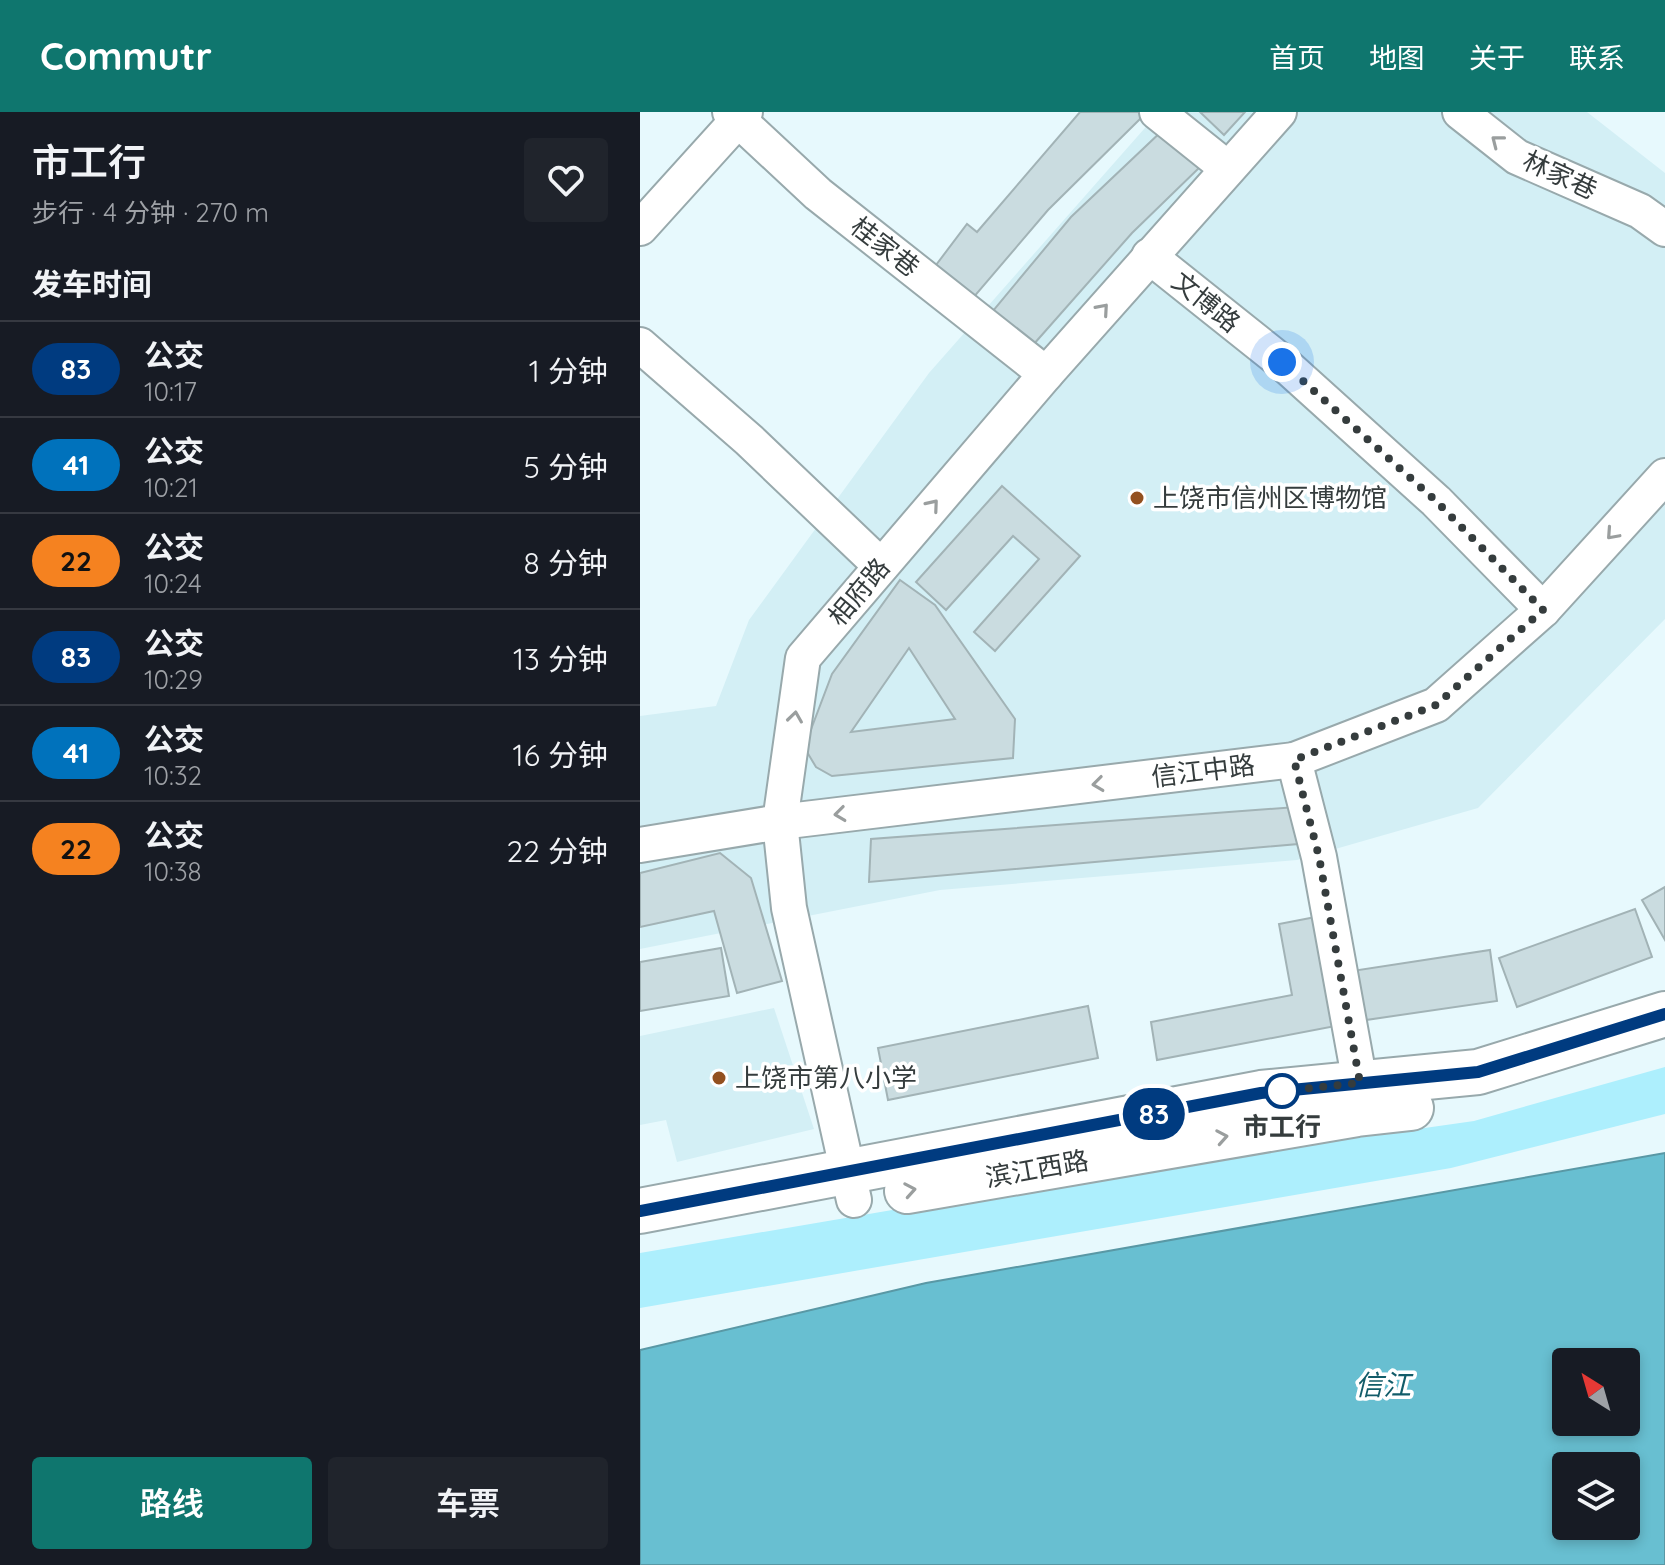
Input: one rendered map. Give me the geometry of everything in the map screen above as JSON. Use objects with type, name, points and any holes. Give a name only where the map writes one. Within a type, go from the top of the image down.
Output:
[{"type":"main road","name":"滨江西路","points":[[640,1234],[1261,1093],[1478,1072],[1665,1014]]},
{"type":"main road","name":"滨江西路","points":[[640,1211],[851,1186],[1357,1114],[1487,1100],[1665,1045]]},
{"type":"street","points":[[1157,112],[1227,168]]},
{"type":"street","name":"相府路","points":[[851,1186],[789,908],[780,822],[803,658],[1046,374],[1279,112]]},
{"type":"street","name":"林家巷","points":[[1460,112],[1517,157],[1640,211],[1665,229]]},
{"type":"street","points":[[640,228],[738,115]]},
{"type":"street","name":"桂家巷","points":[[738,115],[818,194],[1046,374]]},
{"type":"street","name":"文博路","points":[[1149,256],[1306,383],[1436,501],[1543,610]]},
{"type":"street","points":[[640,345],[749,440],[881,566]]},
{"type":"street","name":"信江中路","points":[[640,845],[780,822],[1294,760],[1436,705],[1543,610],[1665,476]]},
{"type":"street","points":[[1294,760],[1319,857],[1360,1083]]},
{"type":"shaded area","points":[[1159,112],[1587,112],[1665,173],[1665,619],[1478,808],[1297,860],[940,890],[640,949],[640,716],[716,706],[749,620],[929,373]]},
{"type":"shaded area","name":"上饶市第八小学","points":[[774,1008],[814,1129],[677,1162],[666,1120],[640,1125],[640,1036]]},
{"type":"shaded area","points":[[1665,1067],[1665,1114],[1451,1168],[640,1308],[640,1253],[1121,1171],[1474,1121]]},
{"type":"water","name":"信江","points":[[1665,1153],[1665,1565],[640,1565],[640,1350],[926,1283]]},
{"type":"building","points":[[1080,112],[1140,112],[1144,115],[1048,210],[973,298],[933,269],[967,224],[977,232]]},
{"type":"building","points":[[1200,112],[1245,112],[1224,135]]},
{"type":"building","points":[[1164,129],[1201,166],[1132,233],[1033,345],[992,312],[1071,217]]},
{"type":"building","points":[[1002,486],[1080,556],[995,651],[974,632],[1039,559],[1013,536],[946,610],[916,582]]},
{"type":"building","points":[[900,580],[935,605],[1015,719],[1013,758],[832,776],[816,767],[807,752],[807,740],[832,674]],"holes":[[[909,648],[955,719],[851,732]]]},
{"type":"building","points":[[1296,807],[1298,844],[869,882],[871,839]]},
{"type":"building","points":[[720,853],[751,878],[782,981],[737,993],[714,911],[640,927],[640,873]]},
{"type":"building","points":[[1665,887],[1665,940],[1642,900]]},
{"type":"building","points":[[1635,909],[1652,957],[1517,1007],[1499,958]]},
{"type":"building","points":[[1326,915],[1346,1024],[1157,1060],[1151,1022],[1292,995],[1279,924]]},
{"type":"building","points":[[721,948],[729,996],[640,1011],[640,962]]},
{"type":"building","points":[[1490,950],[1497,1001],[1359,1021],[1352,971]]},
{"type":"building","points":[[1088,1006],[1098,1058],[888,1100],[878,1048]]},
{"type":"bus line","name":"83","points":[[640,1211],[1261,1093],[1478,1072],[1665,1014]]},
{"type":"place","name":"上饶市信州区博物馆","points":[[1137,498]]},
{"type":"place","name":"上饶市第八小学","points":[[719,1078]]},
{"type":"place","name":"市工行","points":[[1282,1091]]},
{"type":"route","points":[[1282,362],[1436,501],[1543,610],[1436,705],[1294,760],[1319,857],[1360,1083],[1282,1091]]}]
